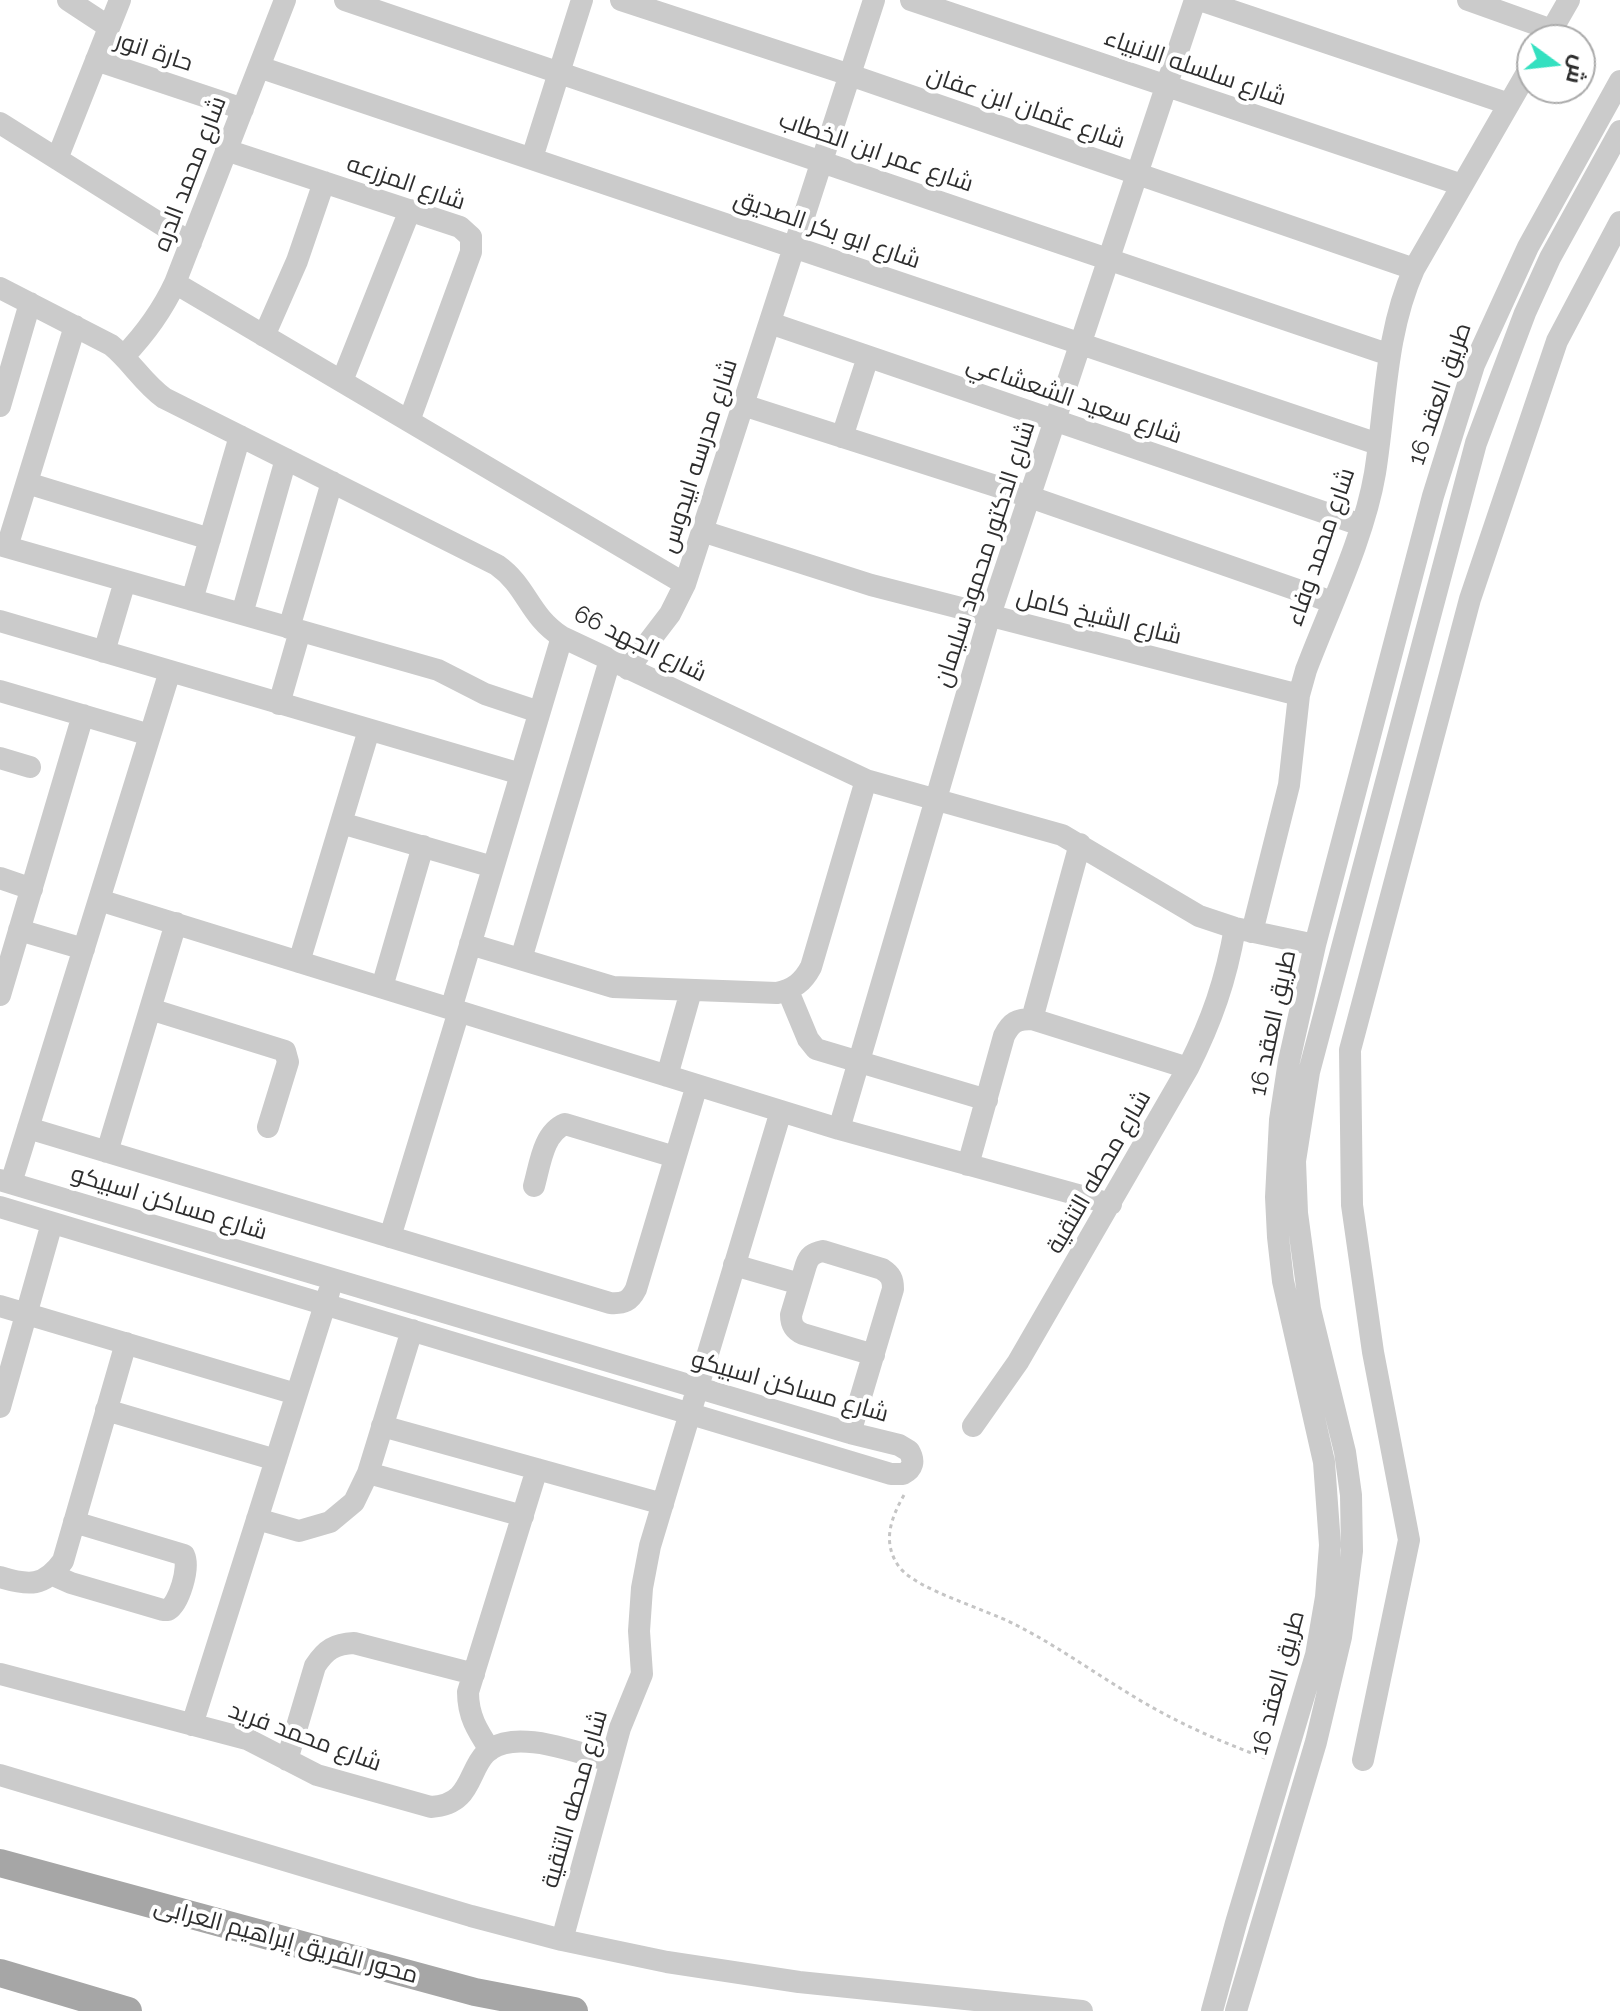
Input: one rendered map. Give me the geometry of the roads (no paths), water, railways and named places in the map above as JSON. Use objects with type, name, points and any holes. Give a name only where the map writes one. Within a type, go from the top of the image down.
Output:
[{"type":"main road","name":"محور الفريق إبراهيم العرابى","points":[[0,1863],[475,1992],[574,2011]]},
{"type":"main road","points":[[0,1973],[128,2011]]},
{"type":"street","points":[[68,0],[109,27]]},
{"type":"street","points":[[57,159],[120,0]]},
{"type":"street","name":"شارع محمد الدره","points":[[124,356],[162,310],[175,283],[285,0]]},
{"type":"street","name":"شارع عمر ابن الخطاب","points":[[345,0],[1109,257],[1390,355]]},
{"type":"street","points":[[532,158],[582,0]]},
{"type":"street","name":"شارع عثمان ابن عفان","points":[[621,0],[850,75],[1414,269]]},
{"type":"street","points":[[795,246],[874,0]]},
{"type":"street","name":"شارع سلسله الانبياء","points":[[911,0],[1462,185]]},
{"type":"street","points":[[1198,0],[1509,104]]},
{"type":"street","name":"شارع الدكتور محمود سليمان","points":[[839,1129],[990,615],[1166,86],[1198,0]]},
{"type":"street","points":[[1468,0],[1524,24]]},
{"type":"street","points":[[1555,24],[1569,0]]},
{"type":"street","name":"حارة انور","points":[[96,60],[243,109]]},
{"type":"street","name":"شارع ابو بكر الصديق","points":[[259,67],[1378,444]]},
{"type":"street","name":"طريق العقد 16","points":[[1212,2011],[1319,1640],[1326,1597],[1330,1545],[1324,1462],[1283,1281],[1276,1197],[1280,1120],[1289,1061],[1315,945],[1433,496],[1474,365],[1528,247],[1620,81]]},
{"type":"street","name":"شارع محمد وفاء","points":[[1244,930],[1289,785],[1299,695],[1369,499],[1394,325],[1402,296],[1414,269],[1516,92]]},
{"type":"street","points":[[0,123],[191,243]]},
{"type":"street","name":"طريق العقد 16","points":[[1236,2011],[1316,1742],[1341,1637],[1352,1551],[1351,1495],[1345,1452],[1310,1309],[1296,1202],[1295,1161],[1309,1072],[1476,443],[1525,313],[1620,131]]},
{"type":"street","name":"شارع المزرعه","points":[[226,150],[467,231],[473,244],[409,421]]},
{"type":"street","points":[[264,336],[297,261],[324,182]]},
{"type":"street","points":[[342,381],[410,210]]},
{"type":"street","points":[[1363,1760],[1409,1540],[1373,1352],[1352,1205],[1350,1050],[1470,599],[1557,341],[1620,222]]},
{"type":"street","name":"شارع مدرسه ابيدوس","points":[[619,664],[657,633],[685,584],[795,246]]},
{"type":"street","points":[[175,283],[685,584]]},
{"type":"street","name":"شارع الجهد 66","points":[[0,288],[111,345],[124,356],[143,381],[164,398],[497,565],[518,584],[533,613],[546,627],[562,637],[866,780],[1043,828],[1080,844],[1190,912],[1244,930],[1315,945]]},
{"type":"street","points":[[0,406],[30,303]]},
{"type":"street","name":"شارع سعيد الشعشاعي","points":[[770,323],[1361,525]]},
{"type":"street","points":[[75,326],[27,483],[4,546],[438,670],[485,694],[539,712]]},
{"type":"street","points":[[842,437],[868,357]]},
{"type":"street","points":[[743,405],[1030,497],[1332,602]]},
{"type":"street","points":[[192,600],[240,436]]},
{"type":"street","points":[[242,614],[286,459]]},
{"type":"street","points":[[279,704],[332,482]]},
{"type":"street","points":[[27,483],[210,539]]},
{"type":"street","name":"شارع الشيخ كامل","points":[[702,531],[871,585],[1299,695]]},
{"type":"street","points":[[104,652],[125,581]]},
{"type":"street","points":[[0,621],[521,774]]},
{"type":"street","points":[[390,1237],[455,1010],[470,944],[562,637]]},
{"type":"street","points":[[521,959],[619,664]]},
{"type":"street","points":[[6,1182],[28,1128],[170,671]]},
{"type":"street","points":[[0,691],[150,735]]},
{"type":"street","points":[[0,995],[11,941],[32,889],[83,715]]},
{"type":"street","points":[[299,962],[369,730]]},
{"type":"street","points":[[0,758],[30,767]]},
{"type":"street","points":[[470,944],[613,987],[788,991],[798,985],[811,967],[866,780]]},
{"type":"street","points":[[341,823],[493,867]]},
{"type":"street","points":[[1032,1019],[1080,844]]},
{"type":"street","points":[[382,987],[423,846]]},
{"type":"street","points":[[0,878],[32,889]]},
{"type":"street","points":[[99,900],[839,1129],[1111,1204]]},
{"type":"street","points":[[107,1152],[176,923]]},
{"type":"street","name":"شارع محطه التنقية","points":[[973,1426],[1018,1362],[1188,1068],[1211,1024],[1244,930]]},
{"type":"street","points":[[11,941],[84,949]]},
{"type":"street","points":[[667,1076],[691,991]]},
{"type":"street","points":[[788,991],[811,1045],[816,1049],[987,1100]]},
{"type":"street","points":[[150,1009],[285,1051],[288,1062],[268,1127]]},
{"type":"street","points":[[968,1165],[1010,1025],[1021,1019],[1032,1019],[1188,1068]]},
{"type":"street","points":[[28,1128],[621,1304],[631,1299],[636,1289],[697,1085]]},
{"type":"street","points":[[382,1426],[663,1504],[781,1111]]},
{"type":"street","points":[[534,1186],[549,1137],[555,1128],[565,1124],[675,1157]]},
{"type":"street","name":"شارع مساكن اسبيكو","points":[[6,1182],[905,1447],[912,1456],[912,1467],[908,1472],[897,1475],[690,1413]]},
{"type":"street","points":[[0,1207],[690,1413]]},
{"type":"street","points":[[0,1407],[52,1223]]},
{"type":"street","points":[[850,1433],[874,1355],[893,1289],[893,1281],[889,1274],[823,1251],[809,1257],[791,1324],[796,1331],[874,1355]]},
{"type":"street","points":[[734,1265],[800,1284]]},
{"type":"street","points":[[192,1725],[333,1279]]},
{"type":"street","points":[[0,1306],[296,1394]]},
{"type":"street","points":[[257,1519],[299,1531],[330,1522],[354,1502],[368,1473],[412,1330]]},
{"type":"street","points":[[0,1577],[20,1583],[37,1583],[53,1575],[63,1561],[126,1343]]},
{"type":"street","points":[[106,1410],[276,1460]]},
{"type":"street","points":[[537,1469],[468,1692],[468,1708],[473,1724],[490,1750],[509,1742],[529,1742],[611,1761]]},
{"type":"street","points":[[368,1473],[523,1516]]},
{"type":"street","name":"شارع محطه التنقية","points":[[562,1940],[620,1728],[642,1674],[639,1631],[642,1588],[650,1546],[663,1504]]},
{"type":"street","points":[[53,1575],[163,1610],[175,1604],[186,1566],[184,1555],[74,1522]]},
{"type":"street","points":[[287,1760],[315,1666],[324,1652],[338,1644],[354,1643],[474,1674]]},
{"type":"street","name":"شارع محمد فريد","points":[[0,1674],[247,1739],[317,1775],[431,1807],[445,1806],[457,1800],[467,1790],[474,1765],[490,1750]]},
{"type":"street","points":[[0,1775],[471,1916],[562,1940],[667,1962],[799,1982],[1082,2011]]}]
